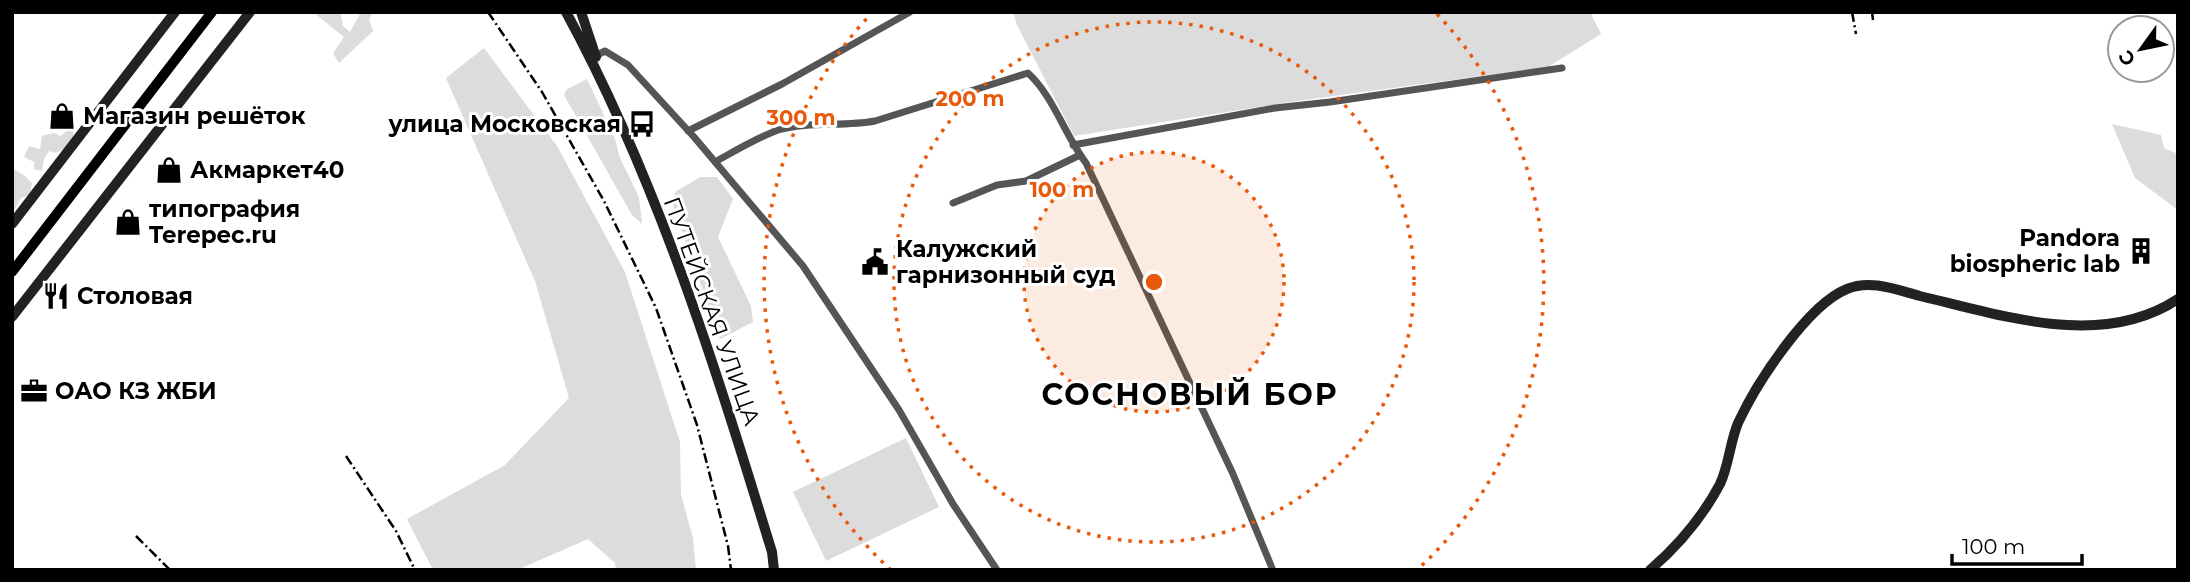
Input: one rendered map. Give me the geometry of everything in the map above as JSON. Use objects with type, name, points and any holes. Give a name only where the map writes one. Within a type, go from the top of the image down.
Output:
[{"type":"main road","points":[[12,272],[212,12]]},
{"type":"street","points":[[12,224],[175,12]]},
{"type":"street","points":[[12,317],[250,12]]},
{"type":"street","name":"ПУТЕЙСКАЯ УЛИЦА","points":[[566,12],[626,130],[682,280],[737,437],[772,552],[774,570]]},
{"type":"street","name":"ПУТЕЙСКАЯ УЛИЦА","points":[[581,12],[598,71]]},
{"type":"street","points":[[688,131],[782,84],[910,12]]},
{"type":"street","points":[[595,55],[605,51],[628,65],[803,266],[899,410],[953,504],[997,570]]},
{"type":"street","points":[[1073,145],[1275,108],[1562,68]]},
{"type":"street","points":[[715,162],[779,130],[875,121],[1028,74],[1041,86],[1073,145],[1086,163],[1227,462],[1272,568]]},
{"type":"street","points":[[953,203],[997,185],[1026,180],[1080,155]]},
{"type":"street","points":[[1650,570],[1690,532],[1721,482],[1738,424],[1774,363],[1816,310],[1847,288],[1874,285],[2025,320],[2074,326],[2122,322],[2162,310],[2178,299]]},
{"type":"shaded area","points":[[313,12],[340,12],[343,26],[350,32],[361,12],[373,12],[369,19],[373,31],[339,63],[333,53],[344,37]]},
{"type":"shaded area","points":[[1013,12],[1590,12],[1601,34],[1548,67],[1304,100],[1074,136],[1017,25]]},
{"type":"shaded area","points":[[484,48],[557,146],[625,272],[680,442],[681,495],[693,538],[696,570],[616,570],[615,563],[588,539],[517,570],[433,570],[407,519],[505,465],[569,398],[535,281],[446,78]]},
{"type":"shaded area","points":[[587,79],[639,197],[642,224],[632,215],[564,95],[566,90]]},
{"type":"shaded area","points":[[2112,124],[2161,135],[2164,148],[2178,154],[2178,210],[2135,178]]},
{"type":"shaded area","points":[[68,129],[74,133],[67,148],[55,153],[49,151],[42,171],[34,169],[34,162],[24,157],[29,146],[40,149],[42,136],[53,133],[61,136]]},
{"type":"shaded area","points":[[12,168],[32,183],[30,195],[21,198],[12,214]]},
{"type":"shaded area","points":[[700,177],[717,177],[733,199],[718,237],[751,306],[753,322],[720,339],[673,206],[675,192]]},
{"type":"shaded area","points":[[906,438],[939,507],[826,561],[793,492]]},
{"type":"railway","points":[[488,12],[542,92],[604,201],[656,308],[697,425],[728,546],[731,570]]},
{"type":"railway","points":[[1852,12],[1856,34]]},
{"type":"railway","points":[[1872,12],[1873,20]]},
{"type":"railway","points":[[346,456],[396,531],[415,570]]},
{"type":"railway","points":[[136,536],[170,570]]},
{"type":"place","name":"Магазин решёток","points":[[62,116]]},
{"type":"place","name":"улица Московская","points":[[642,124]]},
{"type":"place","name":"Акмаркет40","points":[[169,170]]},
{"type":"place","name":"типография Terepec.ru","points":[[128,222]]},
{"type":"place","name":"Pandora biospheric lab","points":[[2141,251]]},
{"type":"place","name":"Калужский гарнизонный суд","points":[[875,262]]},
{"type":"place","name":"Столовая","points":[[56,296]]},
{"type":"place","name":"ОАО КЗ ЖБИ","points":[[34,391]]},
{"type":"district","name":"СОСНОВЫЙ БОР","points":[[1190,394]]}]
